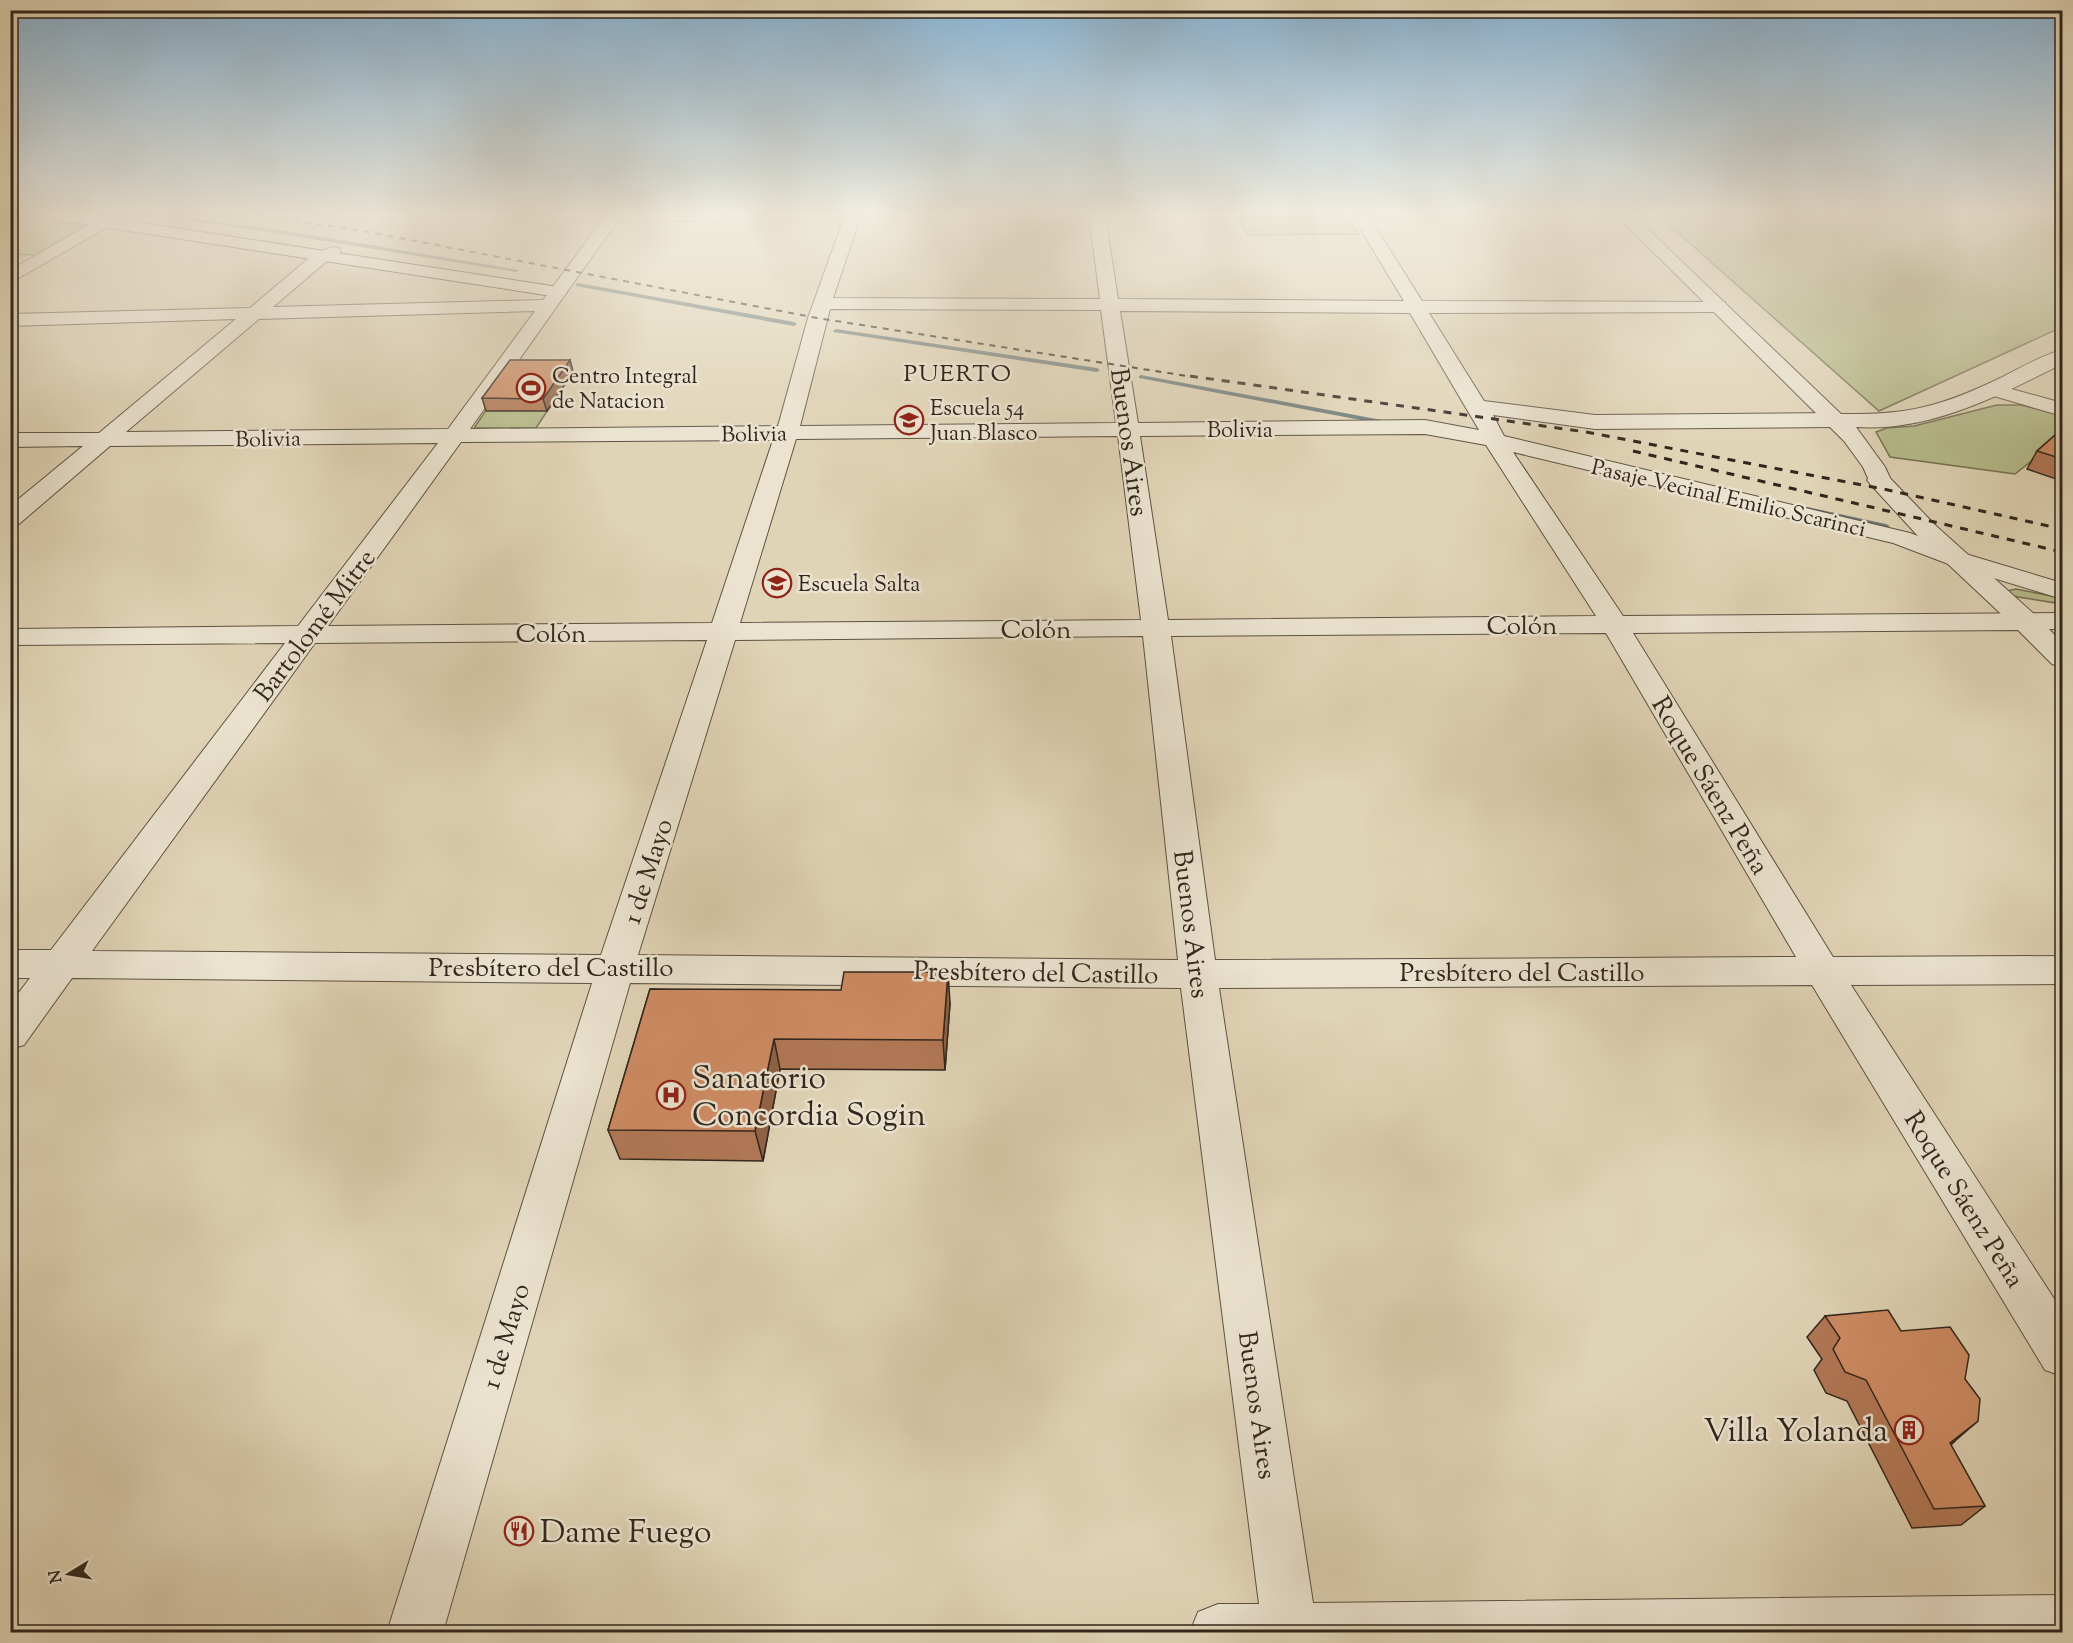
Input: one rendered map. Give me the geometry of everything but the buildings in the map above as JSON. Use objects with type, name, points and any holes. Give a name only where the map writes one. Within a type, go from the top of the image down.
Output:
[{"type":"street","points":[[10,519],[279,292]]},
{"type":"street","points":[[543,292],[556,294]]},
{"type":"street","name":"1 de Mayo","points":[[415,1632],[616,967],[787,432],[816,330],[817,318],[828,292]]},
{"type":"street","name":"Buenos Aires","points":[[1110,292],[1156,628],[1197,974],[1289,1632]]},
{"type":"street","name":"Roque Sáenz Peña","points":[[1407,292],[1477,406],[1496,443],[1615,625],[1822,970],[2062,1353]]},
{"type":"street","points":[[1703,292],[1852,436],[1874,467],[1879,480],[1926,530],[2062,658]]},
{"type":"street","points":[[10,320],[253,312],[556,294]]},
{"type":"street","name":"Bartolomé Mitre","points":[[10,1034],[455,435],[556,294]]},
{"type":"street","points":[[824,303],[1416,307],[1718,306]]},
{"type":"street","points":[[1477,406],[1595,422],[1890,421],[1925,415],[1994,390],[2062,356]]},
{"type":"street","points":[[1994,390],[2062,410]]},
{"type":"street","name":"Bolivia","points":[[10,440],[1425,427],[1458,432],[1496,443]]},
{"type":"street","name":"Pasaje Vecinal Emilio Scarinci","points":[[1496,443],[1901,538],[1960,560],[2062,591]]},
{"type":"street","name":"Colón","points":[[10,637],[2062,621]]},
{"type":"street","name":"Presbítero del Castillo","points":[[10,964],[616,967],[1197,974],[2062,970]]},
{"type":"street","points":[[1218,1632],[2062,1623]]},
{"type":"green space","points":[[1744,292],[2062,292],[2062,327],[1879,411]]},
{"type":"green space","name":"Centro Integral de Natacion","points":[[512,372],[573,372],[536,428],[474,428]]},
{"type":"green space","points":[[1997,405],[2021,405],[2062,415],[2062,437],[2015,474],[1890,457],[1876,432],[1887,428],[1914,426]]},
{"type":"green space","points":[[2016,589],[2062,598],[2062,604],[2012,596],[2007,591]]},
{"type":"waterway","points":[[615,292],[794,324]]},
{"type":"waterway","points":[[836,331],[1097,370]]},
{"type":"waterway","points":[[1141,377],[1387,423]]},
{"type":"waterway","points":[[1801,507],[1886,526]]},
{"type":"railway","points":[[680,292],[817,318],[1200,378]]},
{"type":"railway","points":[[1190,376],[1586,432],[1888,490],[2062,529]]},
{"type":"railway","points":[[1633,451],[2062,552]]},
{"type":"place","name":"Centro Integral de Natacion","points":[[531,388]]},
{"type":"place","name":"Escuela 54 Juan Blasco","points":[[909,420]]},
{"type":"place","name":"Escuela Salta","points":[[777,583]]},
{"type":"place","name":"Sanatorio Concordia Sogin","points":[[671,1095]]},
{"type":"place","name":"Villa Yolanda","points":[[1909,1430]]},
{"type":"place","name":"Dame Fuego","points":[[519,1531]]},
{"type":"district","name":"PUERTO","points":[[958,373]]}]
